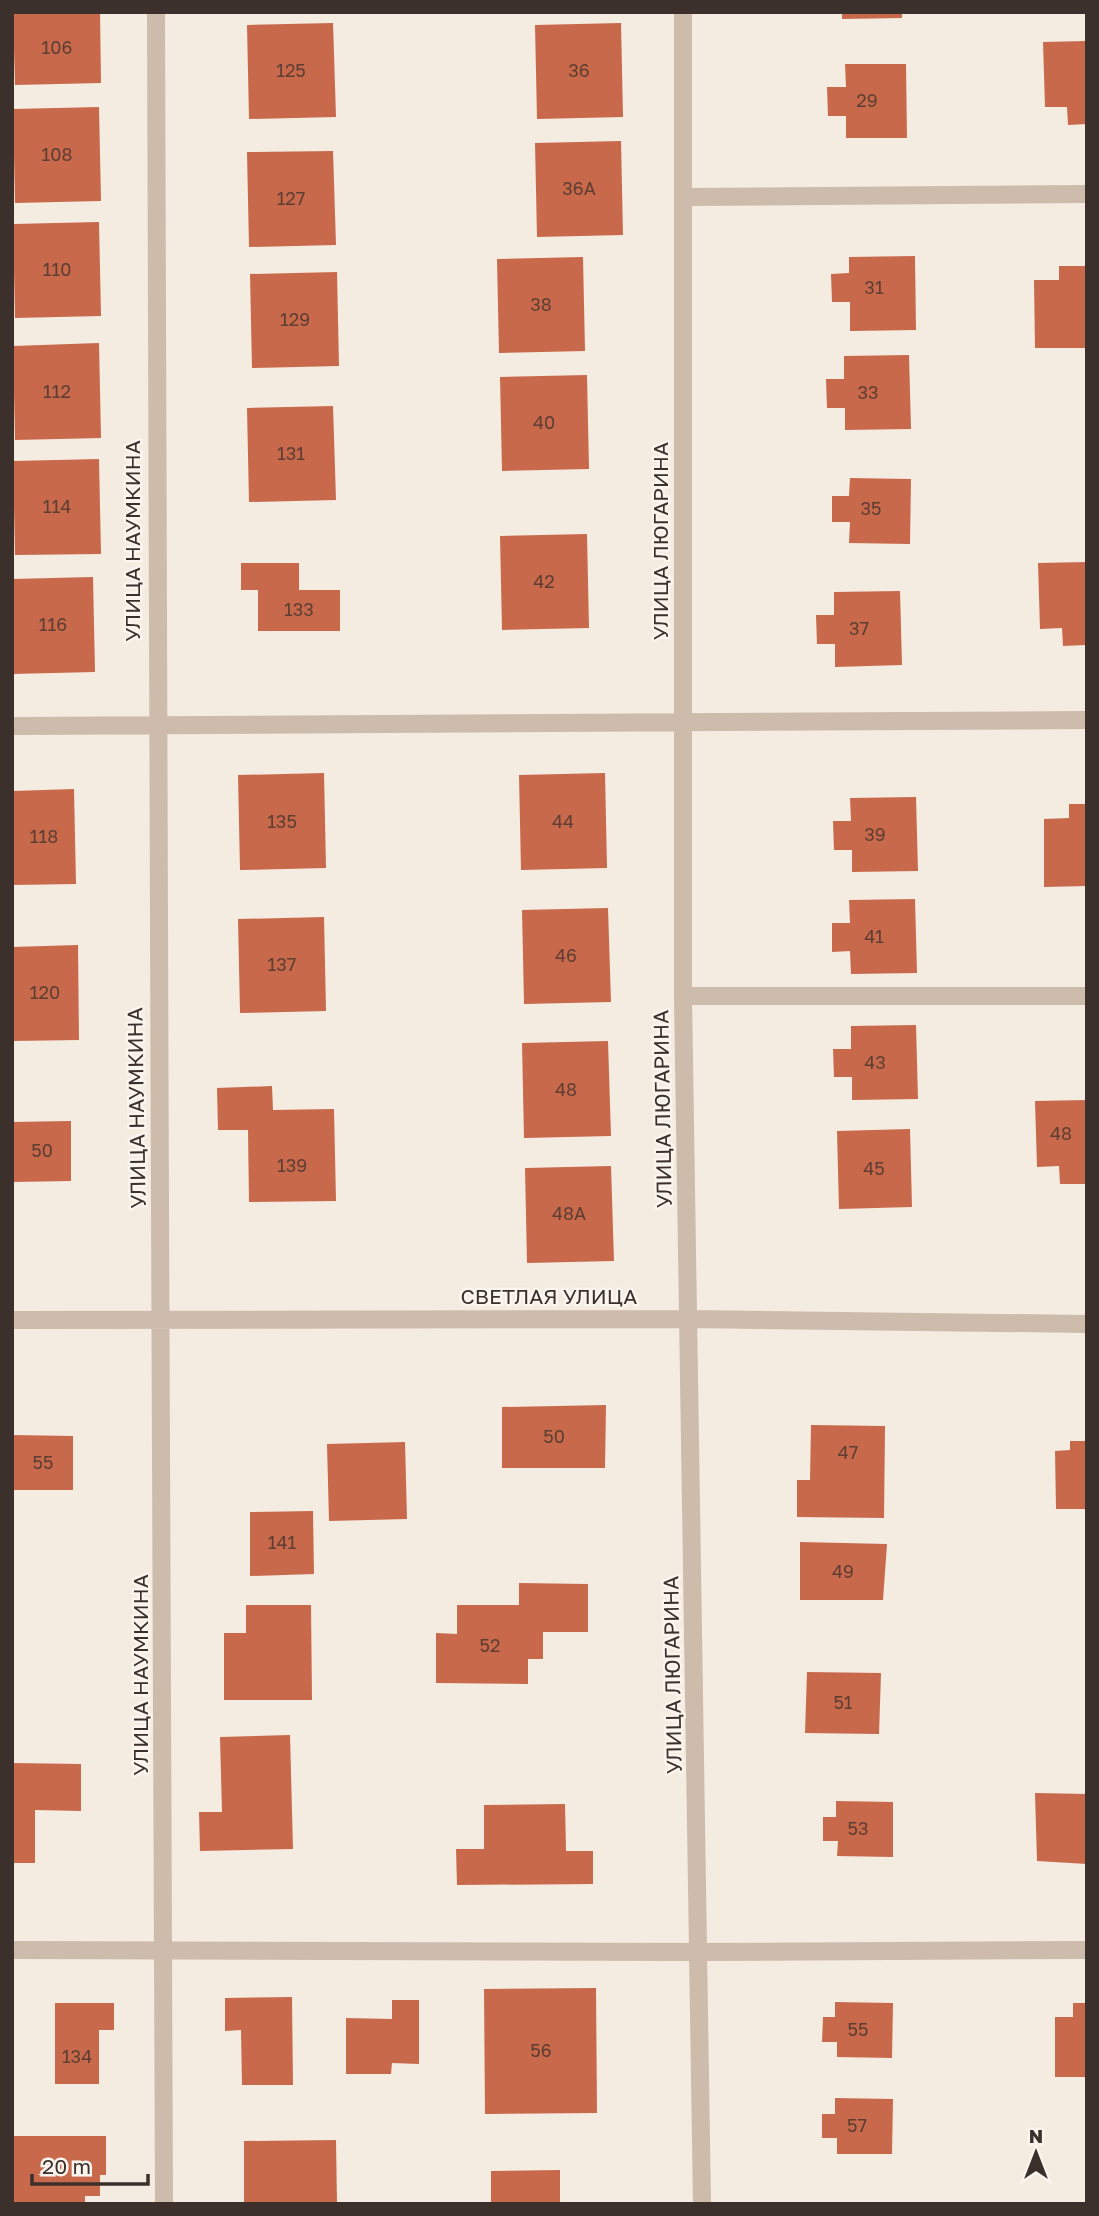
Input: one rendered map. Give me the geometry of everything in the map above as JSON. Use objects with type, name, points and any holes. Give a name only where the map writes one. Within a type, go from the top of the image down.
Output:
[{"type":"street","name":"УЛИЦА НАУМКИНА","points":[[156,12],[156,726],[162,1321],[164,2204]]},
{"type":"street","name":"УЛИЦА ЛЮГАРИНА","points":[[683,12],[683,996],[702,2204]]},
{"type":"street","points":[[684,197],[1087,194]]},
{"type":"street","points":[[12,726],[1087,720]]},
{"type":"street","points":[[683,996],[1087,996]]},
{"type":"street","name":"СВЕТЛАЯ УЛИЦА","points":[[12,1320],[690,1319],[1087,1324]]},
{"type":"street","points":[[12,1950],[1087,1950]]},
{"type":"building","points":[[13,12],[100,12],[101,83],[15,85]]},
{"type":"building","points":[[842,12],[902,12],[902,18],[842,19]]},
{"type":"building","points":[[333,23],[336,117],[249,119],[247,25]]},
{"type":"building","points":[[621,23],[623,117],[537,119],[535,25]]},
{"type":"building","points":[[1087,41],[1087,124],[1068,125],[1067,107],[1045,107],[1043,42]]},
{"type":"building","points":[[845,64],[906,64],[907,138],[846,138],[846,116],[828,116],[827,87],[846,87]]},
{"type":"building","points":[[99,107],[101,201],[15,203],[13,109]]},
{"type":"building","points":[[621,141],[623,235],[537,237],[535,143]]},
{"type":"building","points":[[333,151],[336,245],[249,247],[247,152]]},
{"type":"building","points":[[99,222],[101,316],[15,318],[13,224]]},
{"type":"building","points":[[915,256],[916,330],[850,331],[850,302],[832,302],[831,274],[849,273],[849,257]]},
{"type":"building","points":[[583,257],[585,351],[499,353],[497,259]]},
{"type":"building","points":[[1059,266],[1086,266],[1087,348],[1035,348],[1034,280],[1059,280]]},
{"type":"building","points":[[337,272],[339,366],[252,368],[250,274]]},
{"type":"building","points":[[99,343],[101,438],[15,440],[13,346]]},
{"type":"building","points":[[909,355],[911,429],[845,430],[845,408],[827,408],[826,379],[844,379],[844,356]]},
{"type":"building","points":[[587,375],[589,469],[502,471],[500,377]]},
{"type":"building","points":[[333,406],[336,500],[249,502],[247,408]]},
{"type":"building","points":[[99,459],[101,554],[15,555],[13,461]]},
{"type":"building","points":[[850,478],[911,479],[910,544],[849,543],[850,522],[832,522],[832,496],[849,496]]},
{"type":"building","points":[[587,534],[589,628],[502,630],[500,536]]},
{"type":"building","points":[[1087,562],[1086,645],[1063,646],[1062,628],[1040,629],[1038,563]]},
{"type":"building","points":[[241,563],[299,563],[299,590],[340,590],[340,631],[258,631],[258,590],[241,590]]},
{"type":"building","points":[[93,577],[95,672],[12,674],[12,579]]},
{"type":"building","points":[[900,591],[902,665],[835,667],[835,644],[817,644],[816,615],[834,615],[834,592]]},
{"type":"building","points":[[324,773],[326,868],[240,870],[238,775]]},
{"type":"building","points":[[605,773],[607,868],[521,870],[519,775]]},
{"type":"building","points":[[74,789],[76,884],[12,885],[12,791]]},
{"type":"building","points":[[916,797],[918,871],[852,872],[852,850],[834,850],[833,821],[851,821],[850,798]]},
{"type":"building","points":[[1069,804],[1087,804],[1087,886],[1044,887],[1044,819],[1069,818]]},
{"type":"building","points":[[915,899],[917,973],[851,974],[850,951],[832,952],[832,923],[850,923],[849,900]]},
{"type":"building","points":[[608,908],[611,1002],[524,1004],[522,910]]},
{"type":"building","points":[[324,917],[326,1011],[240,1013],[238,919]]},
{"type":"building","points":[[78,945],[79,1040],[12,1041],[12,947]]},
{"type":"building","points":[[916,1025],[918,1099],[852,1100],[852,1077],[834,1077],[833,1049],[851,1049],[851,1026]]},
{"type":"building","points":[[608,1041],[611,1136],[524,1138],[522,1043]]},
{"type":"building","points":[[272,1086],[273,1110],[334,1109],[336,1201],[249,1202],[248,1130],[218,1130],[217,1088]]},
{"type":"building","points":[[1087,1100],[1087,1184],[1060,1184],[1059,1166],[1037,1167],[1035,1101]]},
{"type":"building","points":[[71,1121],[71,1181],[12,1182],[12,1122]]},
{"type":"building","points":[[910,1129],[912,1207],[839,1209],[837,1131]]},
{"type":"building","points":[[611,1166],[614,1261],[527,1263],[525,1168]]},
{"type":"building","points":[[606,1405],[605,1468],[502,1468],[502,1407]]},
{"type":"building","points":[[811,1425],[885,1426],[884,1518],[797,1517],[797,1480],[810,1480]]},
{"type":"building","points":[[12,1435],[73,1436],[73,1490],[12,1490]]},
{"type":"building","points":[[1070,1441],[1087,1441],[1087,1509],[1056,1509],[1055,1451],[1070,1450]]},
{"type":"building","points":[[405,1442],[407,1519],[329,1521],[327,1444]]},
{"type":"building","points":[[313,1511],[314,1574],[250,1576],[250,1512]]},
{"type":"building","points":[[800,1542],[887,1544],[883,1600],[800,1600]]},
{"type":"building","points":[[519,1583],[588,1584],[588,1632],[543,1632],[543,1659],[528,1659],[528,1684],[436,1683],[436,1633],[457,1634],[457,1605],[519,1605]]},
{"type":"building","points":[[246,1605],[311,1605],[312,1700],[224,1700],[224,1633],[246,1633]]},
{"type":"building","points":[[807,1672],[881,1673],[879,1734],[805,1733]]},
{"type":"building","points":[[290,1735],[293,1849],[200,1851],[199,1812],[222,1812],[220,1737]]},
{"type":"building","points":[[12,1763],[81,1764],[81,1811],[35,1810],[35,1863],[12,1863]]},
{"type":"building","points":[[1035,1793],[1087,1794],[1087,1864],[1037,1861]]},
{"type":"building","points":[[836,1801],[893,1802],[893,1857],[837,1856],[838,1841],[823,1841],[823,1817],[836,1817]]},
{"type":"building","points":[[565,1804],[566,1851],[593,1851],[593,1884],[457,1885],[456,1849],[484,1849],[484,1805]]},
{"type":"building","points":[[596,1988],[597,2113],[485,2114],[484,1989]]},
{"type":"building","points":[[292,1997],[293,2085],[242,2085],[241,2030],[225,2031],[225,1998]]},
{"type":"building","points":[[392,2000],[419,2000],[419,2064],[392,2063],[391,2074],[346,2074],[346,2018],[392,2019]]},
{"type":"building","points":[[835,2002],[893,2003],[892,2058],[837,2057],[837,2042],[822,2042],[823,2017],[835,2017]]},
{"type":"building","points":[[55,2003],[114,2003],[114,2030],[99,2030],[99,2084],[55,2084]]},
{"type":"building","points":[[1073,2003],[1087,2003],[1087,2077],[1055,2077],[1055,2017],[1073,2017]]},
{"type":"building","points":[[835,2098],[893,2099],[892,2154],[837,2154],[837,2138],[822,2138],[822,2114],[835,2114]]},
{"type":"building","points":[[12,2136],[106,2136],[106,2175],[100,2175],[100,2196],[85,2196],[85,2204],[12,2204]]},
{"type":"building","points":[[336,2140],[337,2204],[244,2204],[244,2141]]},
{"type":"building","points":[[560,2170],[560,2204],[491,2204],[491,2171]]}]
